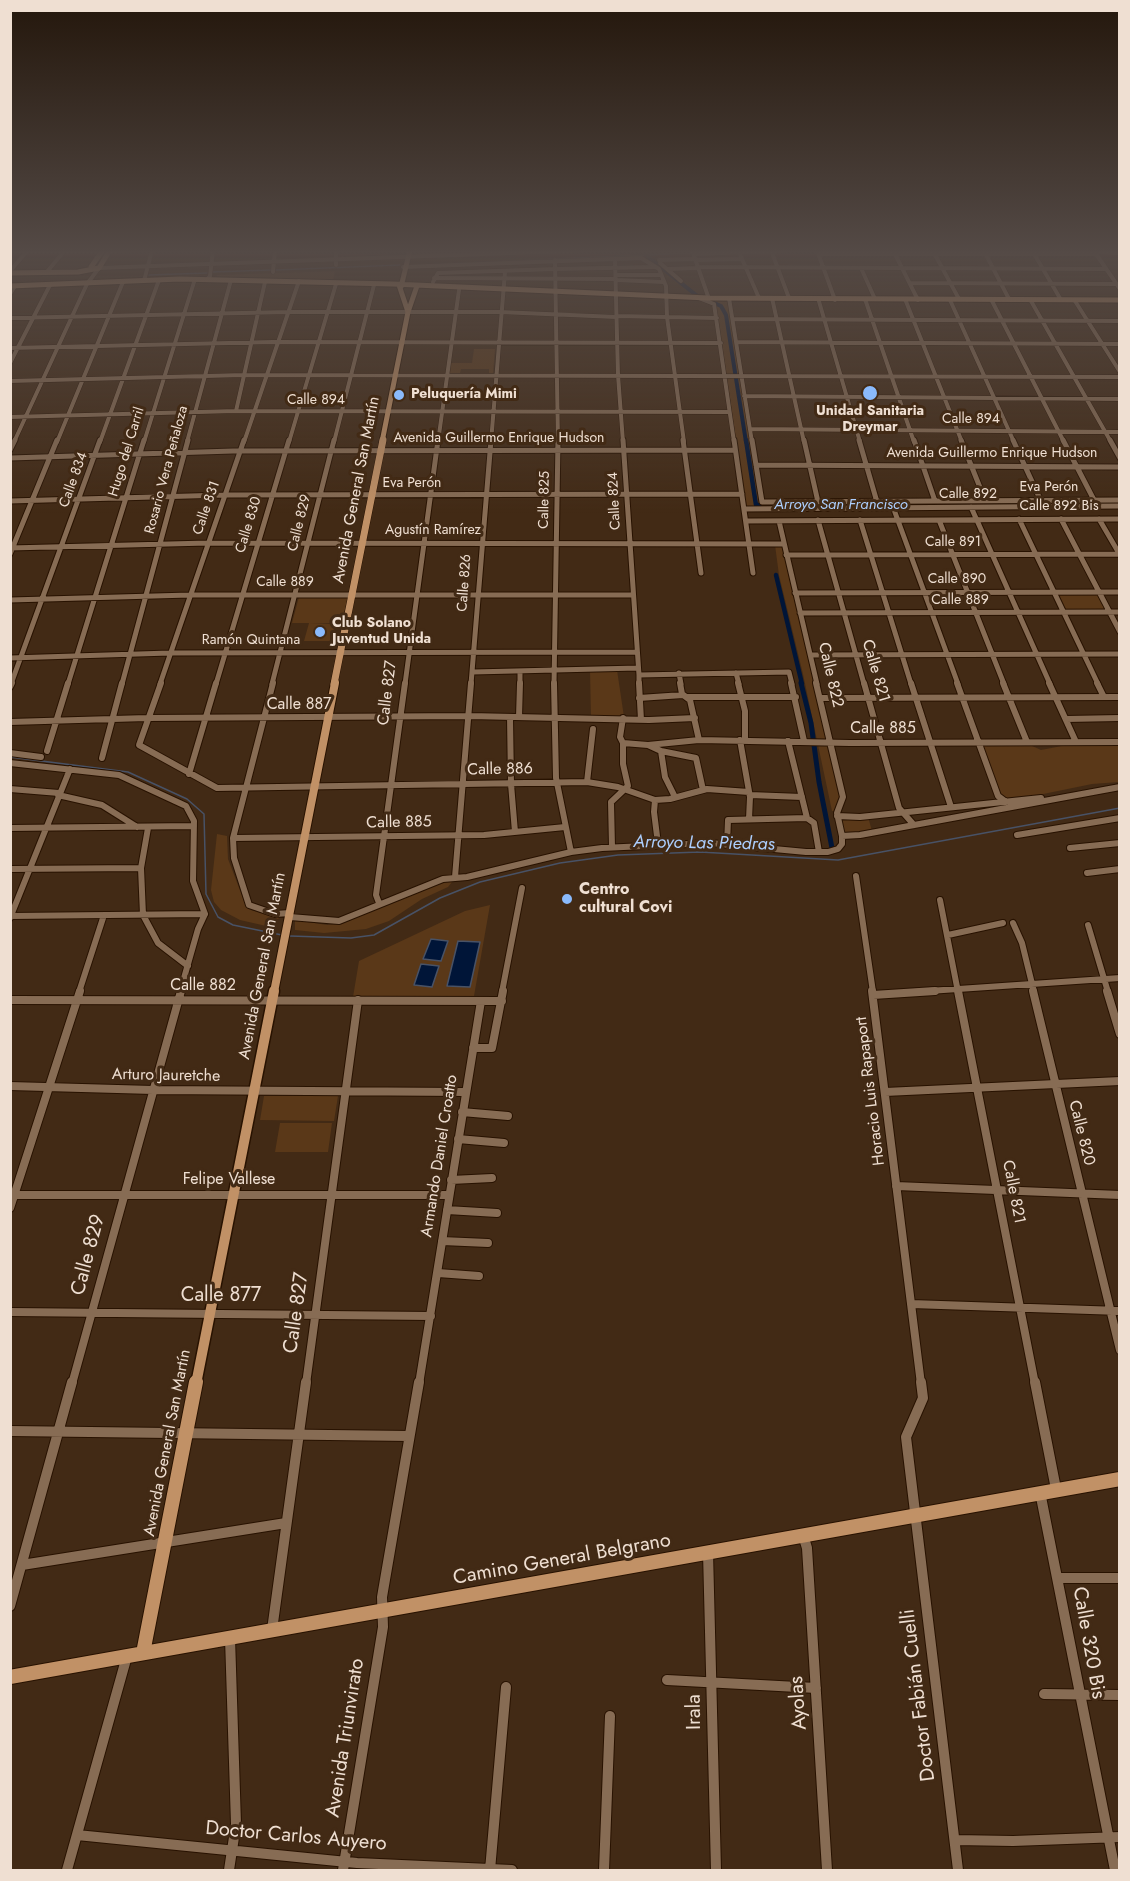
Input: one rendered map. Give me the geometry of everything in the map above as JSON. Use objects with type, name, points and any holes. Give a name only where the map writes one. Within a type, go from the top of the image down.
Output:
[{"type":"main road","name":"Avenida General San Martín","points":[[143,1653],[404,338]]},
{"type":"main road","name":"Camino General Belgrano","points":[[10,1677],[1119,1479]]},
{"type":"street","points":[[10,363],[23,338]]},
{"type":"street","points":[[10,450],[61,338]]},
{"type":"street","points":[[11,550],[69,416],[100,338]]},
{"type":"street","name":"Calle 834","points":[[10,687],[138,338]]},
{"type":"street","name":"Hugo del Carril","points":[[47,751],[176,338]]},
{"type":"street","name":"Rosario Vera Peñaloza","points":[[102,758],[215,338]]},
{"type":"street","points":[[236,411],[253,338]]},
{"type":"street","name":"Calle 831","points":[[139,744],[280,338]]},
{"type":"street","name":"Calle 830","points":[[189,774],[319,338]]},
{"type":"street","name":"Calle 829","points":[[234,838],[361,338]]},
{"type":"street","name":"Calle 827","points":[[379,903],[376,895],[452,338]]},
{"type":"street","name":"Calle 826","points":[[455,877],[470,716],[471,675],[497,338]]},
{"type":"street","name":"Calle 825","points":[[556,338],[558,451],[554,671],[556,783],[571,852]]},
{"type":"street","name":"Calle 824","points":[[617,338],[640,720]]},
{"type":"street","points":[[669,338],[701,573]]},
{"type":"street","points":[[720,338],[753,573]]},
{"type":"street","points":[[735,338],[756,465]]},
{"type":"street","points":[[782,338],[819,502]]},
{"type":"street","points":[[830,338],[877,502]]},
{"type":"street","points":[[878,338],[935,501]]},
{"type":"street","points":[[921,338],[985,500]]},
{"type":"street","points":[[967,338],[1040,499]]},
{"type":"street","points":[[1010,338],[1094,500]]},
{"type":"street","points":[[1051,338],[1119,458]]},
{"type":"street","points":[[1098,338],[1119,372]]},
{"type":"street","points":[[10,348],[278,342],[721,343]]},
{"type":"street","points":[[736,342],[1119,344]]},
{"type":"street","points":[[10,381],[244,375],[725,376],[741,374],[1119,377]]},
{"type":"street","points":[[744,396],[1119,399]]},
{"type":"street","name":"Calle 894","points":[[10,417],[236,411],[729,412]]},
{"type":"street","name":"Calle 894","points":[[751,429],[1119,432]]},
{"type":"street","name":"Avenida Guillermo Enrique Hudson","points":[[10,458],[240,451],[735,450]]},
{"type":"street","name":"Avenida Guillermo Enrique Hudson","points":[[756,465],[1119,467]]},
{"type":"street","name":"Eva Perón","points":[[756,465],[762,502],[1119,500]]},
{"type":"street","name":"Eva Perón","points":[[10,501],[225,495],[742,494]]},
{"type":"street","points":[[1048,506],[1079,554],[1119,632]]},
{"type":"street","points":[[1096,506],[1119,554]]},
{"type":"street","name":"Calle 892","points":[[744,509],[1119,506]]},
{"type":"street","points":[[854,507],[951,807]]},
{"type":"street","points":[[893,507],[998,796],[1006,802]]},
{"type":"street","points":[[971,507],[1076,742]]},
{"type":"street","points":[[1019,519],[1104,697]]},
{"type":"street","name":"Calle 892 Bis","points":[[746,521],[1119,519]]},
{"type":"street","name":"Calle 821","points":[[818,520],[879,742],[902,812],[910,818],[914,825]]},
{"type":"street","points":[[939,520],[1027,742]]},
{"type":"street","name":"Calle 822","points":[[779,521],[843,797],[837,811],[842,836]]},
{"type":"street","name":"Agustín Ramírez","points":[[11,550],[208,543],[783,544]]},
{"type":"street","name":"Calle 891","points":[[786,555],[1119,554]]},
{"type":"street","name":"Calle 890","points":[[795,593],[1119,592]]},
{"type":"street","name":"Calle 889","points":[[10,600],[190,595],[632,595]]},
{"type":"street","name":"Calle 889","points":[[800,614],[1119,612]]},
{"type":"street","name":"Ramón Quintana","points":[[10,658],[170,653],[637,652]]},
{"type":"street","points":[[811,655],[1119,654]]},
{"type":"street","points":[[473,672],[679,674],[789,672],[806,742]]},
{"type":"street","points":[[519,717],[520,672]]},
{"type":"street","points":[[736,673],[743,698],[743,740],[750,794],[749,819]]},
{"type":"street","points":[[679,674],[685,696],[690,700],[699,740]]},
{"type":"street","points":[[639,698],[796,697]]},
{"type":"street","points":[[820,698],[1119,697]]},
{"type":"street","name":"Calle 887","points":[[10,722],[147,718],[470,716],[640,720],[695,718]]},
{"type":"street","points":[[510,717],[511,784],[515,832]]},
{"type":"street","points":[[612,847],[610,805],[625,790],[628,780],[623,767],[623,742],[620,737],[623,718]]},
{"type":"street","points":[[1066,719],[1119,718]]},
{"type":"street","points":[[587,782],[593,729]]},
{"type":"street","name":"Calle 885","points":[[648,745],[699,740],[1119,742]]},
{"type":"street","points":[[788,741],[807,818]]},
{"type":"street","points":[[623,742],[648,745],[661,751],[698,759],[702,790]]},
{"type":"street","name":"Calle 886","points":[[139,744],[213,787],[587,782],[625,790],[655,800],[702,790],[802,797]]},
{"type":"street","points":[[661,751],[665,777],[675,797]]},
{"type":"street","points":[[10,753],[41,757]]},
{"type":"street","points":[[10,763],[70,769],[119,775],[186,806],[193,816],[194,826],[192,871],[205,914],[11,917],[58,794],[70,769]]},
{"type":"street","points":[[234,838],[234,858],[249,905],[290,918],[339,921],[437,881],[467,877],[571,852],[658,844],[726,845],[819,852],[838,849],[842,844],[842,836],[1119,787]]},
{"type":"street","points":[[10,789],[58,794],[102,805],[137,828]]},
{"type":"street","points":[[837,816],[871,816],[1036,798],[1050,800]]},
{"type":"street","points":[[655,800],[654,812],[658,844]]},
{"type":"street","points":[[966,807],[972,814]]},
{"type":"street","points":[[871,816],[874,832]]},
{"type":"street","points":[[726,845],[728,820],[807,818],[814,822],[819,852]]},
{"type":"street","points":[[1017,835],[1119,820]]},
{"type":"street","points":[[10,828],[194,826]]},
{"type":"street","name":"Calle 885","points":[[234,838],[459,835],[565,827]]},
{"type":"street","points":[[148,828],[141,868],[143,915],[158,943],[188,966]]},
{"type":"street","points":[[1070,848],[1119,843]]},
{"type":"street","points":[[10,869],[141,868]]},
{"type":"street","points":[[1087,873],[1119,869]]},
{"type":"street","name":"Horacio Luis Rapaport","points":[[856,876],[911,1304]]},
{"type":"street","points":[[473,1048],[492,1048],[522,888]]},
{"type":"street","name":"Calle 821","points":[[940,900],[1056,1490]]},
{"type":"street","name":"Calle 829","points":[[10,1606],[178,999],[205,914]]},
{"type":"street","points":[[10,1208],[104,915]]},
{"type":"street","points":[[948,935],[1003,923]]},
{"type":"street","name":"Calle 820","points":[[1013,923],[1022,943],[1081,1193],[1115,1311],[1119,1350]]},
{"type":"street","points":[[1088,925],[1119,1034]]},
{"type":"street","points":[[873,995],[1119,978]]},
{"type":"street","name":"Calle 882","points":[[10,1000],[502,1001]]},
{"type":"street","name":"Calle 827","points":[[272,1630],[358,1000]]},
{"type":"street","name":"Armando Daniel Croatto","points":[[431,1316],[448,1196],[481,1001]]},
{"type":"street","points":[[885,1092],[1119,1081]]},
{"type":"street","name":"Arturo Jauretche","points":[[10,1086],[153,1090],[465,1092]]},
{"type":"street","points":[[462,1112],[508,1116]]},
{"type":"street","points":[[458,1139],[504,1143]]},
{"type":"street","points":[[451,1180],[492,1178]]},
{"type":"street","points":[[896,1186],[1119,1195]]},
{"type":"street","name":"Felipe Vallese","points":[[13,1195],[448,1196]]},
{"type":"street","points":[[447,1210],[497,1213]]},
{"type":"street","points":[[442,1241],[488,1243]]},
{"type":"street","points":[[438,1273],[479,1276]]},
{"type":"street","points":[[915,1515],[906,1437],[923,1398],[911,1304],[1115,1311]]},
{"type":"street","name":"Calle 877","points":[[10,1312],[431,1316]]},
{"type":"street","points":[[382,1612],[409,1436],[431,1316]]},
{"type":"street","points":[[10,1431],[409,1436]]},
{"type":"street","name":"Calle 320 Bis","points":[[1040,1492],[1059,1578],[1106,1837],[1115,1870]]},
{"type":"street","name":"Doctor Fabián Cuelli","points":[[915,1515],[958,1870]]},
{"type":"street","points":[[22,1565],[286,1522]]},
{"type":"street","name":"Ayolas","points":[[803,1534],[807,1548],[827,1870]]},
{"type":"street","name":"Irala","points":[[708,1552],[716,1870]]},
{"type":"street","points":[[1059,1578],[1119,1578]]},
{"type":"street","name":"Avenida Triunvirato","points":[[343,1866],[383,1627],[382,1612]]},
{"type":"street","points":[[229,1870],[236,1824],[230,1638]]},
{"type":"street","points":[[67,1870],[127,1656]]},
{"type":"street","points":[[667,1680],[816,1688]]},
{"type":"street","points":[[490,1870],[506,1687]]},
{"type":"street","points":[[1044,1694],[1119,1695]]},
{"type":"street","points":[[604,1870],[610,1716]]},
{"type":"street","name":"Doctor Carlos Auyero","points":[[77,1835],[233,1850],[343,1866],[512,1870]]},
{"type":"street","points":[[955,1840],[1013,1841],[1119,1837]]},
{"type":"shaded area","points":[[721,338],[734,338],[762,507],[746,506]]},
{"type":"shaded area","points":[[474,349],[495,349],[493,374],[489,374],[489,369],[461,369],[460,373],[449,373],[451,363],[472,363]]},
{"type":"shaded area","points":[[775,545],[782,547],[841,799],[835,811],[832,811],[779,575]]},
{"type":"shaded area","points":[[1096,592],[1105,610],[1065,611],[1056,593]]},
{"type":"shaded area","points":[[299,597],[348,597],[342,623],[310,623],[335,624],[331,641],[304,641],[309,623],[292,623]]},
{"type":"shaded area","points":[[590,670],[617,670],[624,717],[591,717]]},
{"type":"shaded area","points":[[1119,744],[1119,782],[1092,784],[1014,800],[1001,796],[983,747],[985,745],[1030,745],[1041,750],[1067,745]]},
{"type":"shaded area","points":[[839,817],[868,817],[872,831],[844,834]]},
{"type":"shaded area","points":[[217,834],[227,836],[228,859],[246,906],[251,910],[279,917],[275,928],[240,920],[221,910],[214,902],[211,890]]},
{"type":"shaded area","points":[[447,881],[452,882],[448,887],[422,899],[389,921],[366,929],[324,933],[295,930],[295,920],[327,925],[344,923],[418,888]]},
{"type":"shaded area","points":[[490,905],[474,996],[353,997],[359,961],[465,911]]},
{"type":"shaded area","points":[[264,1096],[338,1096],[334,1121],[260,1120]]},
{"type":"shaded area","points":[[280,1123],[332,1123],[328,1152],[275,1152]]},
{"type":"water","points":[[431,939],[448,941],[441,961],[423,959]]},
{"type":"water","points":[[458,941],[480,942],[470,987],[447,986]]},
{"type":"water","points":[[421,964],[439,966],[432,987],[414,985]]},
{"type":"waterway","name":"Arroyo San Francisco","points":[[730,338],[746,442]]},
{"type":"waterway","name":"Arroyo San Francisco","points":[[746,440],[756,505],[1086,504]]},
{"type":"waterway","points":[[776,575],[802,684]]},
{"type":"waterway","points":[[801,683],[811,723],[819,782],[832,848]]},
{"type":"waterway","name":"Arroyo Las Piedras","points":[[10,757],[128,772],[187,799],[204,814],[206,894],[218,917],[233,925],[282,935]]},
{"type":"waterway","name":"Arroyo Las Piedras","points":[[290,936],[351,938],[374,935],[440,898],[480,882],[560,863],[618,855],[700,852],[838,860],[1120,808]]},
{"type":"place","name":"Unidad Sanitaria Dreymar","points":[[870,393]]},
{"type":"place","name":"Peluquería Mimi","points":[[399,395]]},
{"type":"place","name":"Club Solano Juventud Unida","points":[[320,632]]},
{"type":"place","name":"Centro cultural Covi","points":[[567,899]]}]
